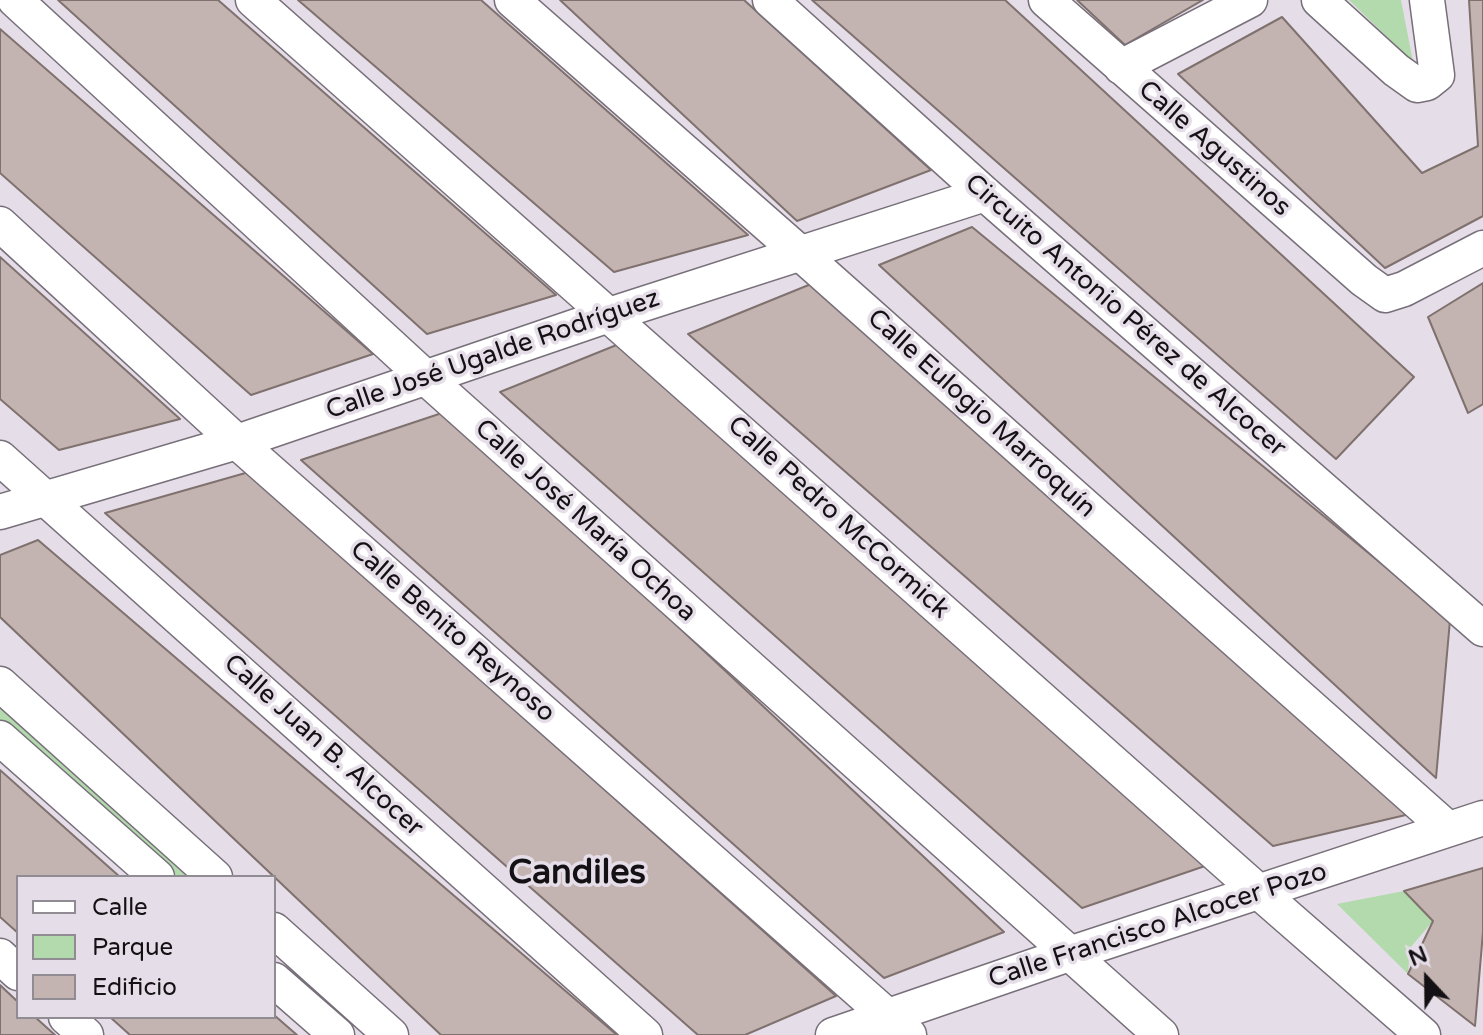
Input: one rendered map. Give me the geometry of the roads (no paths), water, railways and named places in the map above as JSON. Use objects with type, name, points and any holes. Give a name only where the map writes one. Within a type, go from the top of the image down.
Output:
[{"type":"street","name":"Calle José María Ochoa","points":[[15,0],[426,378],[1161,1035]]},
{"type":"street","name":"Calle Pedro McCormick","points":[[253,0],[1423,1035]]},
{"type":"street","name":"Calle Eulogio Marroquín","points":[[512,0],[1448,829]]},
{"type":"street","name":"Circuito Antonio Pérez de Alcocer","points":[[770,0],[985,194],[1483,629]]},
{"type":"street","name":"Calle Agustinos","points":[[1046,0],[1364,280],[1385,295],[1404,289],[1483,248]]},
{"type":"street","points":[[1121,67],[1250,0]]},
{"type":"street","points":[[1319,0],[1396,70],[1417,85],[1427,83],[1437,75],[1427,0]]},
{"type":"street","name":"Calle José Ugalde Rodríguez","points":[[0,512],[237,442],[609,315],[985,194]]},
{"type":"street","name":"Calle Benito Reynoso","points":[[0,224],[237,442],[898,1026]]},
{"type":"street","name":"Calle Juan B. Alcocer","points":[[0,458],[645,1035]]},
{"type":"street","points":[[0,684],[213,875]]},
{"type":"street","points":[[0,738],[155,875]]},
{"type":"street","name":"Calle Francisco Alcocer Pozo","points":[[833,1035],[898,1026],[1069,954],[1483,818]]},
{"type":"street","points":[[276,932],[391,1035]]},
{"type":"street","points":[[0,956],[16,971]]},
{"type":"street","points":[[276,982],[337,1035]]},
{"type":"street","points":[[68,1019],[86,1035]]},
{"type":"district","name":"Candiles","points":[[577,874]]}]
